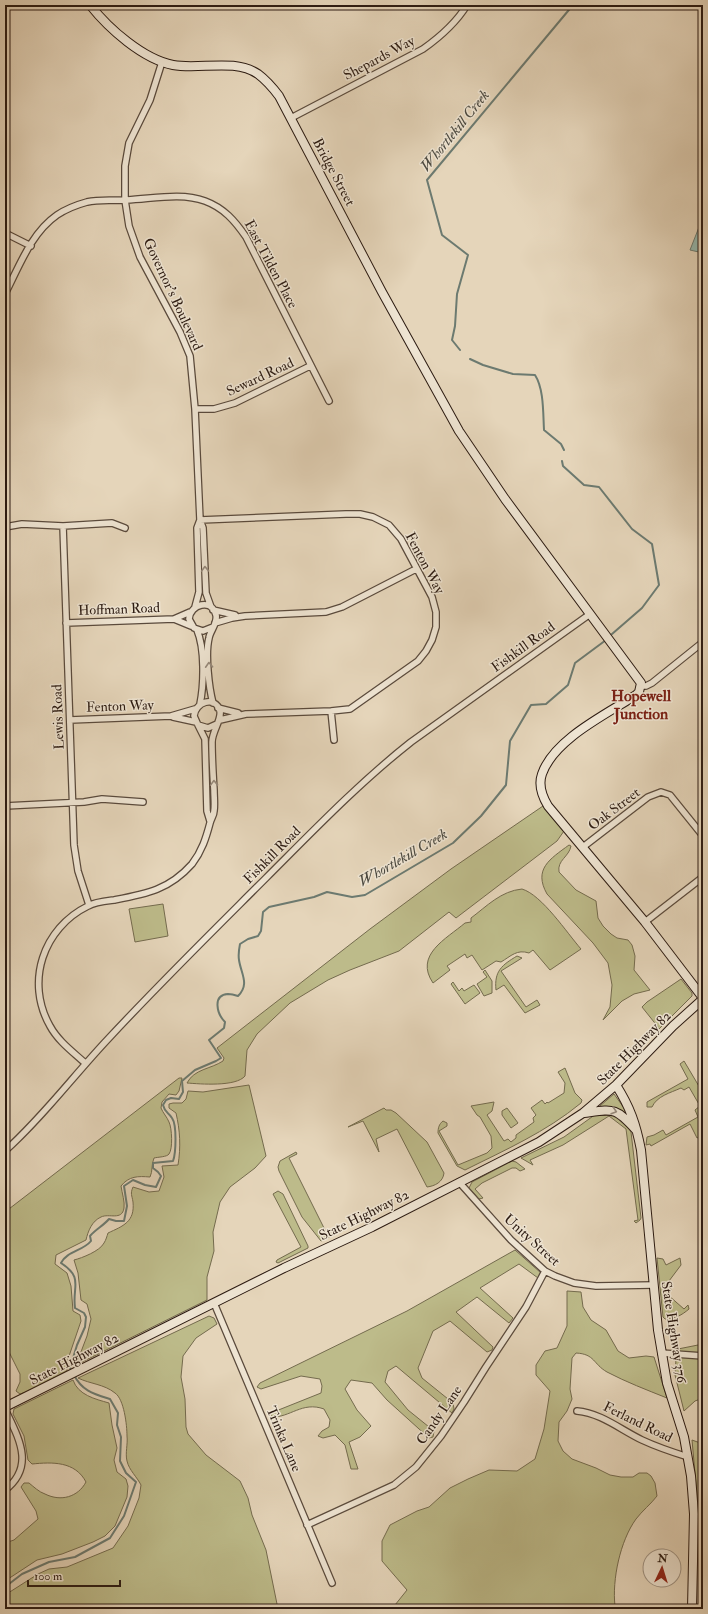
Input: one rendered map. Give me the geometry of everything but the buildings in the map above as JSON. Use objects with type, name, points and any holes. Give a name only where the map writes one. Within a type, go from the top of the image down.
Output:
[{"type":"main road","name":"Bridge Street","points":[[90,5],[111,29],[130,45],[162,62],[185,66],[236,66],[252,71],[265,79],[279,96],[444,406],[505,499],[638,678],[641,683],[640,686]]},
{"type":"main road","points":[[640,686],[639,692],[636,695],[578,733],[563,745],[552,756],[541,775],[540,784],[545,801],[645,922],[703,998]]},
{"type":"main road","name":"State Highway 82","points":[[5,1408],[79,1370],[372,1227],[539,1142],[583,1113],[616,1085],[673,1026],[703,998]]},
{"type":"main road","name":"State Highway 376","points":[[616,1085],[633,1115],[638,1131],[661,1353],[667,1384],[688,1457],[694,1514],[692,1609]]},
{"type":"main road","points":[[583,1113],[614,1110],[621,1113],[638,1131]]},
{"type":"street","name":"Shepards Way","points":[[291,118],[423,49],[440,37],[453,24],[467,5]]},
{"type":"street","name":"Governor's Boulevard","points":[[162,62],[150,100],[129,143],[125,166],[125,200],[130,226],[140,257],[180,332],[190,356],[195,408],[200,520],[203,528],[206,593],[212,608]]},
{"type":"street","name":"East Tilden Place","points":[[5,294],[40,230],[56,216],[70,208],[88,202],[106,200],[191,197],[219,208],[234,220],[246,237],[329,401]]},
{"type":"street","points":[[5,233],[31,246]]},
{"type":"street","name":"Seward Road","points":[[195,408],[214,409],[235,403],[310,366]]},
{"type":"street","name":"Fenton Way","points":[[200,520],[346,514],[360,514],[373,517],[389,525],[401,539],[416,570],[432,597],[436,612],[432,640],[418,661],[350,709],[332,712],[246,714],[218,708]]},
{"type":"street","name":"Governor's Boulevard","points":[[195,607],[199,592],[197,528],[200,520]]},
{"type":"street","points":[[5,527],[22,524],[63,526],[112,523],[125,528]]},
{"type":"street","name":"Lewis Road","points":[[63,526],[74,845],[77,865],[89,905]]},
{"type":"street","points":[[245,616],[229,614],[203,604],[195,607],[190,612],[189,619],[191,626],[197,630],[203,631],[232,618],[326,612],[342,607],[416,570]]},
{"type":"street","points":[[85,1063],[63,1044],[50,1027],[43,1012],[39,995],[38,978],[41,960],[56,930],[68,918],[89,905],[147,894],[164,887],[180,876],[192,863],[202,848],[214,812],[212,742],[220,715],[218,708],[213,703],[210,687],[208,649],[209,638],[216,617],[212,608]]},
{"type":"street","name":"Hoffman Road","points":[[66,623],[174,619],[190,612]]},
{"type":"street","name":"Fishkill Road","points":[[5,1151],[35,1122],[85,1063],[151,993],[319,825],[386,762],[411,742],[590,614]]},
{"type":"street","name":"Hoffman Road","points":[[174,619],[191,626]]},
{"type":"street","points":[[197,630],[200,642],[203,689],[200,704]]},
{"type":"street","points":[[640,686],[652,684],[703,642]]},
{"type":"street","points":[[210,822],[207,811],[205,739],[194,716],[195,709],[200,704],[206,702],[213,703]]},
{"type":"street","name":"Fenton Way","points":[[70,720],[171,716],[195,709]]},
{"type":"street","points":[[332,712],[334,740]]},
{"type":"street","name":"Fenton Way","points":[[218,722],[246,714]]},
{"type":"street","name":"Fenton Way","points":[[171,716],[197,724]]},
{"type":"street","points":[[197,724],[208,728],[218,722]]},
{"type":"street","name":"Oak Street","points":[[583,847],[648,797],[661,792],[670,795],[703,836]]},
{"type":"street","points":[[5,806],[72,803],[102,799],[143,802]]},
{"type":"street","points":[[645,922],[703,877]]},
{"type":"street","name":"Unity Street","points":[[459,1182],[511,1240],[546,1271],[555,1276],[574,1283],[596,1286],[653,1285]]},
{"type":"street","name":"Candy Lane","points":[[307,1525],[394,1485],[416,1467],[441,1436],[461,1406],[526,1307],[546,1271]]},
{"type":"street","name":"Trinka Lane","points":[[214,1304],[332,1583]]},
{"type":"street","points":[[661,1353],[703,1356]]},
{"type":"street","points":[[5,1408],[17,1436],[23,1456],[20,1474],[5,1490]]},
{"type":"street","name":"Ferland Road","points":[[577,1411],[589,1412],[642,1440],[667,1451],[688,1457]]},
{"type":"shaded area","points":[[543,806],[564,831],[557,841],[456,918],[449,912],[399,951],[328,980],[290,1003],[257,1034],[247,1050],[245,1076],[240,1080],[218,1084],[187,1083],[190,1078],[198,1072],[223,1061],[224,1058],[217,1048],[370,929],[451,869]]},
{"type":"shaded area","points":[[569,845],[571,846],[570,850],[561,861],[559,872],[576,890],[596,901],[598,918],[611,934],[617,938],[628,940],[632,945],[635,956],[634,970],[650,990],[634,994],[622,1001],[603,1020],[610,1007],[612,985],[608,963],[593,943],[547,894],[543,885],[543,871],[546,865]]},
{"type":"shaded area","points":[[522,889],[530,893],[546,906],[581,949],[550,970],[533,950],[529,953],[521,952],[514,954],[501,962],[496,961],[482,970],[472,955],[467,958],[465,954],[447,966],[450,970],[433,983],[428,973],[427,964],[435,948],[465,923],[471,922],[471,918],[495,900],[514,890]]},
{"type":"shaded area","points":[[163,904],[168,936],[135,942],[129,909]]},
{"type":"shaded area","points":[[517,956],[522,958],[501,971],[526,1007],[537,1000],[540,1005],[525,1013],[504,985],[496,990],[496,978],[500,969],[507,962]]},
{"type":"shaded area","points":[[485,970],[492,981],[492,993],[484,996],[477,984],[487,977],[483,972]]},
{"type":"shaded area","points":[[681,979],[692,993],[692,996],[655,1033],[658,1027],[642,1007]]},
{"type":"shaded area","points":[[453,982],[459,991],[462,988],[464,991],[474,985],[480,993],[465,1004],[451,984]]},
{"type":"shaded area","points":[[684,1061],[703,1093],[703,1135],[697,1138],[690,1124],[651,1146],[650,1144],[646,1145],[647,1137],[663,1130],[666,1135],[698,1117],[695,1110],[700,1106],[689,1087],[684,1090],[681,1088],[668,1093],[660,1097],[652,1107],[647,1107],[647,1102],[688,1079],[680,1064]]},
{"type":"shaded area","points":[[565,1068],[575,1093],[582,1100],[581,1103],[554,1123],[510,1148],[465,1170],[457,1166],[438,1133],[439,1126],[443,1121],[447,1123],[447,1126],[439,1131],[458,1165],[487,1153],[492,1148],[491,1136],[480,1117],[471,1106],[494,1102],[492,1111],[487,1115],[504,1141],[508,1139],[511,1142],[516,1138],[516,1135],[534,1122],[533,1118],[536,1115],[531,1108],[542,1100],[545,1104],[564,1093],[565,1083],[558,1072]]},
{"type":"shaded area","points":[[179,1078],[182,1078],[179,1091],[176,1095],[169,1094],[162,1102],[161,1108],[171,1129],[172,1143],[169,1154],[154,1158],[150,1177],[134,1177],[127,1180],[121,1186],[124,1208],[121,1214],[118,1216],[101,1217],[95,1221],[91,1227],[86,1240],[56,1255],[55,1264],[67,1273],[71,1286],[73,1311],[80,1315],[81,1321],[67,1362],[67,1371],[29,1391],[20,1394],[16,1391],[20,1382],[20,1374],[5,1344],[5,1212]]},
{"type":"shaded area","points":[[249,1085],[266,1156],[255,1168],[230,1187],[220,1202],[213,1232],[214,1251],[207,1277],[207,1300],[76,1365],[87,1336],[91,1319],[87,1304],[81,1300],[78,1273],[74,1260],[99,1249],[105,1242],[108,1233],[119,1228],[130,1219],[133,1209],[131,1193],[133,1187],[149,1192],[159,1191],[164,1177],[162,1166],[178,1165],[180,1139],[176,1113],[169,1108],[169,1104],[182,1103],[186,1099],[188,1091],[203,1092]]},
{"type":"shaded area","points":[[614,1094],[624,1108],[627,1116],[600,1106]]},
{"type":"shaded area","points":[[384,1108],[396,1113],[427,1142],[444,1173],[442,1179],[438,1183],[427,1187],[397,1129],[376,1139],[379,1152],[363,1121],[348,1127]]},
{"type":"shaded area","points":[[507,1108],[518,1123],[511,1128],[502,1115],[502,1111]]},
{"type":"shaded area","points":[[611,1112],[627,1125],[631,1132],[641,1218],[636,1223],[634,1221],[638,1220],[626,1129],[609,1116],[563,1145],[530,1160],[533,1165],[521,1158],[564,1137],[596,1114]]},
{"type":"shaded area","points":[[296,1152],[297,1154],[289,1158],[327,1234],[343,1226],[342,1224],[344,1225],[345,1229],[321,1241],[302,1217],[279,1171],[278,1167],[280,1161]]},
{"type":"shaded area","points":[[512,1161],[516,1162],[525,1169],[520,1171],[516,1168],[512,1168],[482,1183],[475,1189],[483,1198],[479,1199],[469,1188],[472,1182]]},
{"type":"shaded area","points":[[278,1191],[283,1194],[308,1248],[278,1263],[276,1262],[277,1260],[301,1247],[273,1194]]},
{"type":"shaded area","points":[[515,1250],[541,1273],[538,1278],[519,1264],[480,1288],[513,1318],[509,1323],[477,1297],[456,1312],[493,1347],[492,1350],[487,1352],[450,1321],[433,1331],[418,1368],[422,1378],[453,1403],[454,1409],[452,1413],[396,1366],[388,1371],[385,1382],[408,1410],[434,1431],[433,1437],[429,1438],[387,1400],[372,1383],[351,1380],[345,1389],[357,1410],[371,1426],[360,1437],[349,1442],[358,1469],[351,1469],[345,1445],[335,1435],[323,1438],[318,1436],[322,1431],[329,1427],[330,1420],[324,1409],[309,1407],[278,1417],[271,1417],[271,1413],[321,1393],[322,1386],[320,1379],[301,1376],[261,1389],[257,1387],[260,1383],[407,1311]]},
{"type":"shaded area","points":[[657,1258],[663,1259],[666,1265],[680,1258],[681,1265],[669,1281],[671,1290],[668,1295],[684,1309],[688,1305],[689,1309],[681,1315],[669,1319],[665,1319],[663,1317]]},
{"type":"shaded area","points":[[567,1291],[581,1292],[583,1307],[591,1320],[606,1330],[618,1351],[629,1358],[646,1356],[654,1357],[667,1398],[629,1383],[607,1372],[587,1355],[576,1353],[572,1358],[570,1389],[572,1399],[567,1411],[559,1422],[558,1441],[563,1451],[572,1459],[610,1475],[633,1477],[639,1473],[647,1473],[651,1476],[655,1483],[657,1496],[636,1519],[630,1528],[618,1561],[614,1596],[615,1606],[620,1609],[385,1609],[395,1605],[407,1590],[382,1561],[382,1541],[390,1525],[417,1511],[429,1507],[450,1488],[468,1479],[489,1470],[517,1471],[535,1459],[544,1429],[550,1391],[536,1375],[536,1365],[545,1351],[557,1348],[567,1326]]},
{"type":"shaded area","points":[[209,1316],[214,1318],[217,1324],[196,1338],[183,1356],[181,1377],[185,1399],[186,1427],[188,1434],[206,1455],[240,1481],[248,1498],[252,1515],[266,1550],[279,1609],[5,1609],[5,1595],[38,1574],[49,1569],[67,1567],[113,1548],[128,1526],[139,1498],[141,1485],[129,1467],[127,1461],[126,1425],[121,1401],[111,1390],[78,1378]]},
{"type":"shaded area","points":[[703,1345],[703,1398],[695,1401],[684,1411],[675,1375],[676,1359],[673,1350]]},
{"type":"shaded area","points":[[73,1380],[75,1385],[83,1393],[109,1403],[117,1448],[114,1460],[117,1472],[126,1479],[128,1486],[127,1497],[115,1526],[105,1536],[62,1554],[37,1560],[5,1581],[5,1543],[14,1540],[38,1519],[36,1511],[21,1487],[24,1483],[29,1483],[41,1492],[51,1496],[63,1498],[74,1494],[83,1487],[86,1482],[76,1470],[62,1464],[32,1464],[28,1460],[24,1436],[13,1414],[14,1409]]},
{"type":"shaded area","points":[[692,1440],[703,1444],[703,1609],[700,1609],[702,1550]]},
{"type":"water","points":[[703,217],[703,253],[690,250]]},
{"type":"waterway","name":"Whortlekill Creek","points":[[460,350],[452,340],[455,326],[457,294],[468,255],[442,235],[427,180],[573,5]]},
{"type":"waterway","name":"Whortlekill Creek","points":[[470,359],[483,365],[513,374],[535,375],[542,394],[544,430],[561,444],[564,450]]},
{"type":"waterway","name":"Whortlekill Creek","points":[[562,461],[563,466],[584,485],[599,487],[632,529],[652,544],[659,585],[642,608],[612,634]]},
{"type":"waterway","name":"Whortlekill Creek","points":[[72,1371],[70,1368],[77,1345],[85,1327],[86,1317],[84,1313],[75,1308],[75,1278],[68,1268],[61,1263],[71,1253],[88,1244],[91,1241],[90,1236],[109,1219],[124,1221],[127,1206],[124,1186],[133,1180],[145,1185],[156,1187],[161,1176],[153,1168],[153,1163],[173,1161],[175,1127],[172,1118],[163,1105],[166,1100],[171,1098],[179,1099],[183,1092],[182,1081],[195,1070],[221,1058],[209,1040],[224,1028],[225,1022],[218,1010],[218,1001],[223,995],[229,994],[238,996],[242,992],[244,987],[244,979],[239,958],[240,944],[248,939],[258,936],[261,931],[263,912],[269,907],[314,897],[327,892],[352,897],[365,895],[453,843],[481,816],[506,785],[510,741],[531,705],[546,704],[568,685],[575,663],[606,640]]},
{"type":"waterway","name":"Whortlekill Creek","points":[[5,1587],[22,1574],[49,1562],[75,1557],[110,1538],[124,1516],[136,1482],[126,1473],[120,1461],[121,1437],[117,1425],[118,1413],[110,1399],[89,1391],[81,1385],[74,1375]]},
{"type":"district","name":"Hopewell Junction","points":[[641,705]]}]
